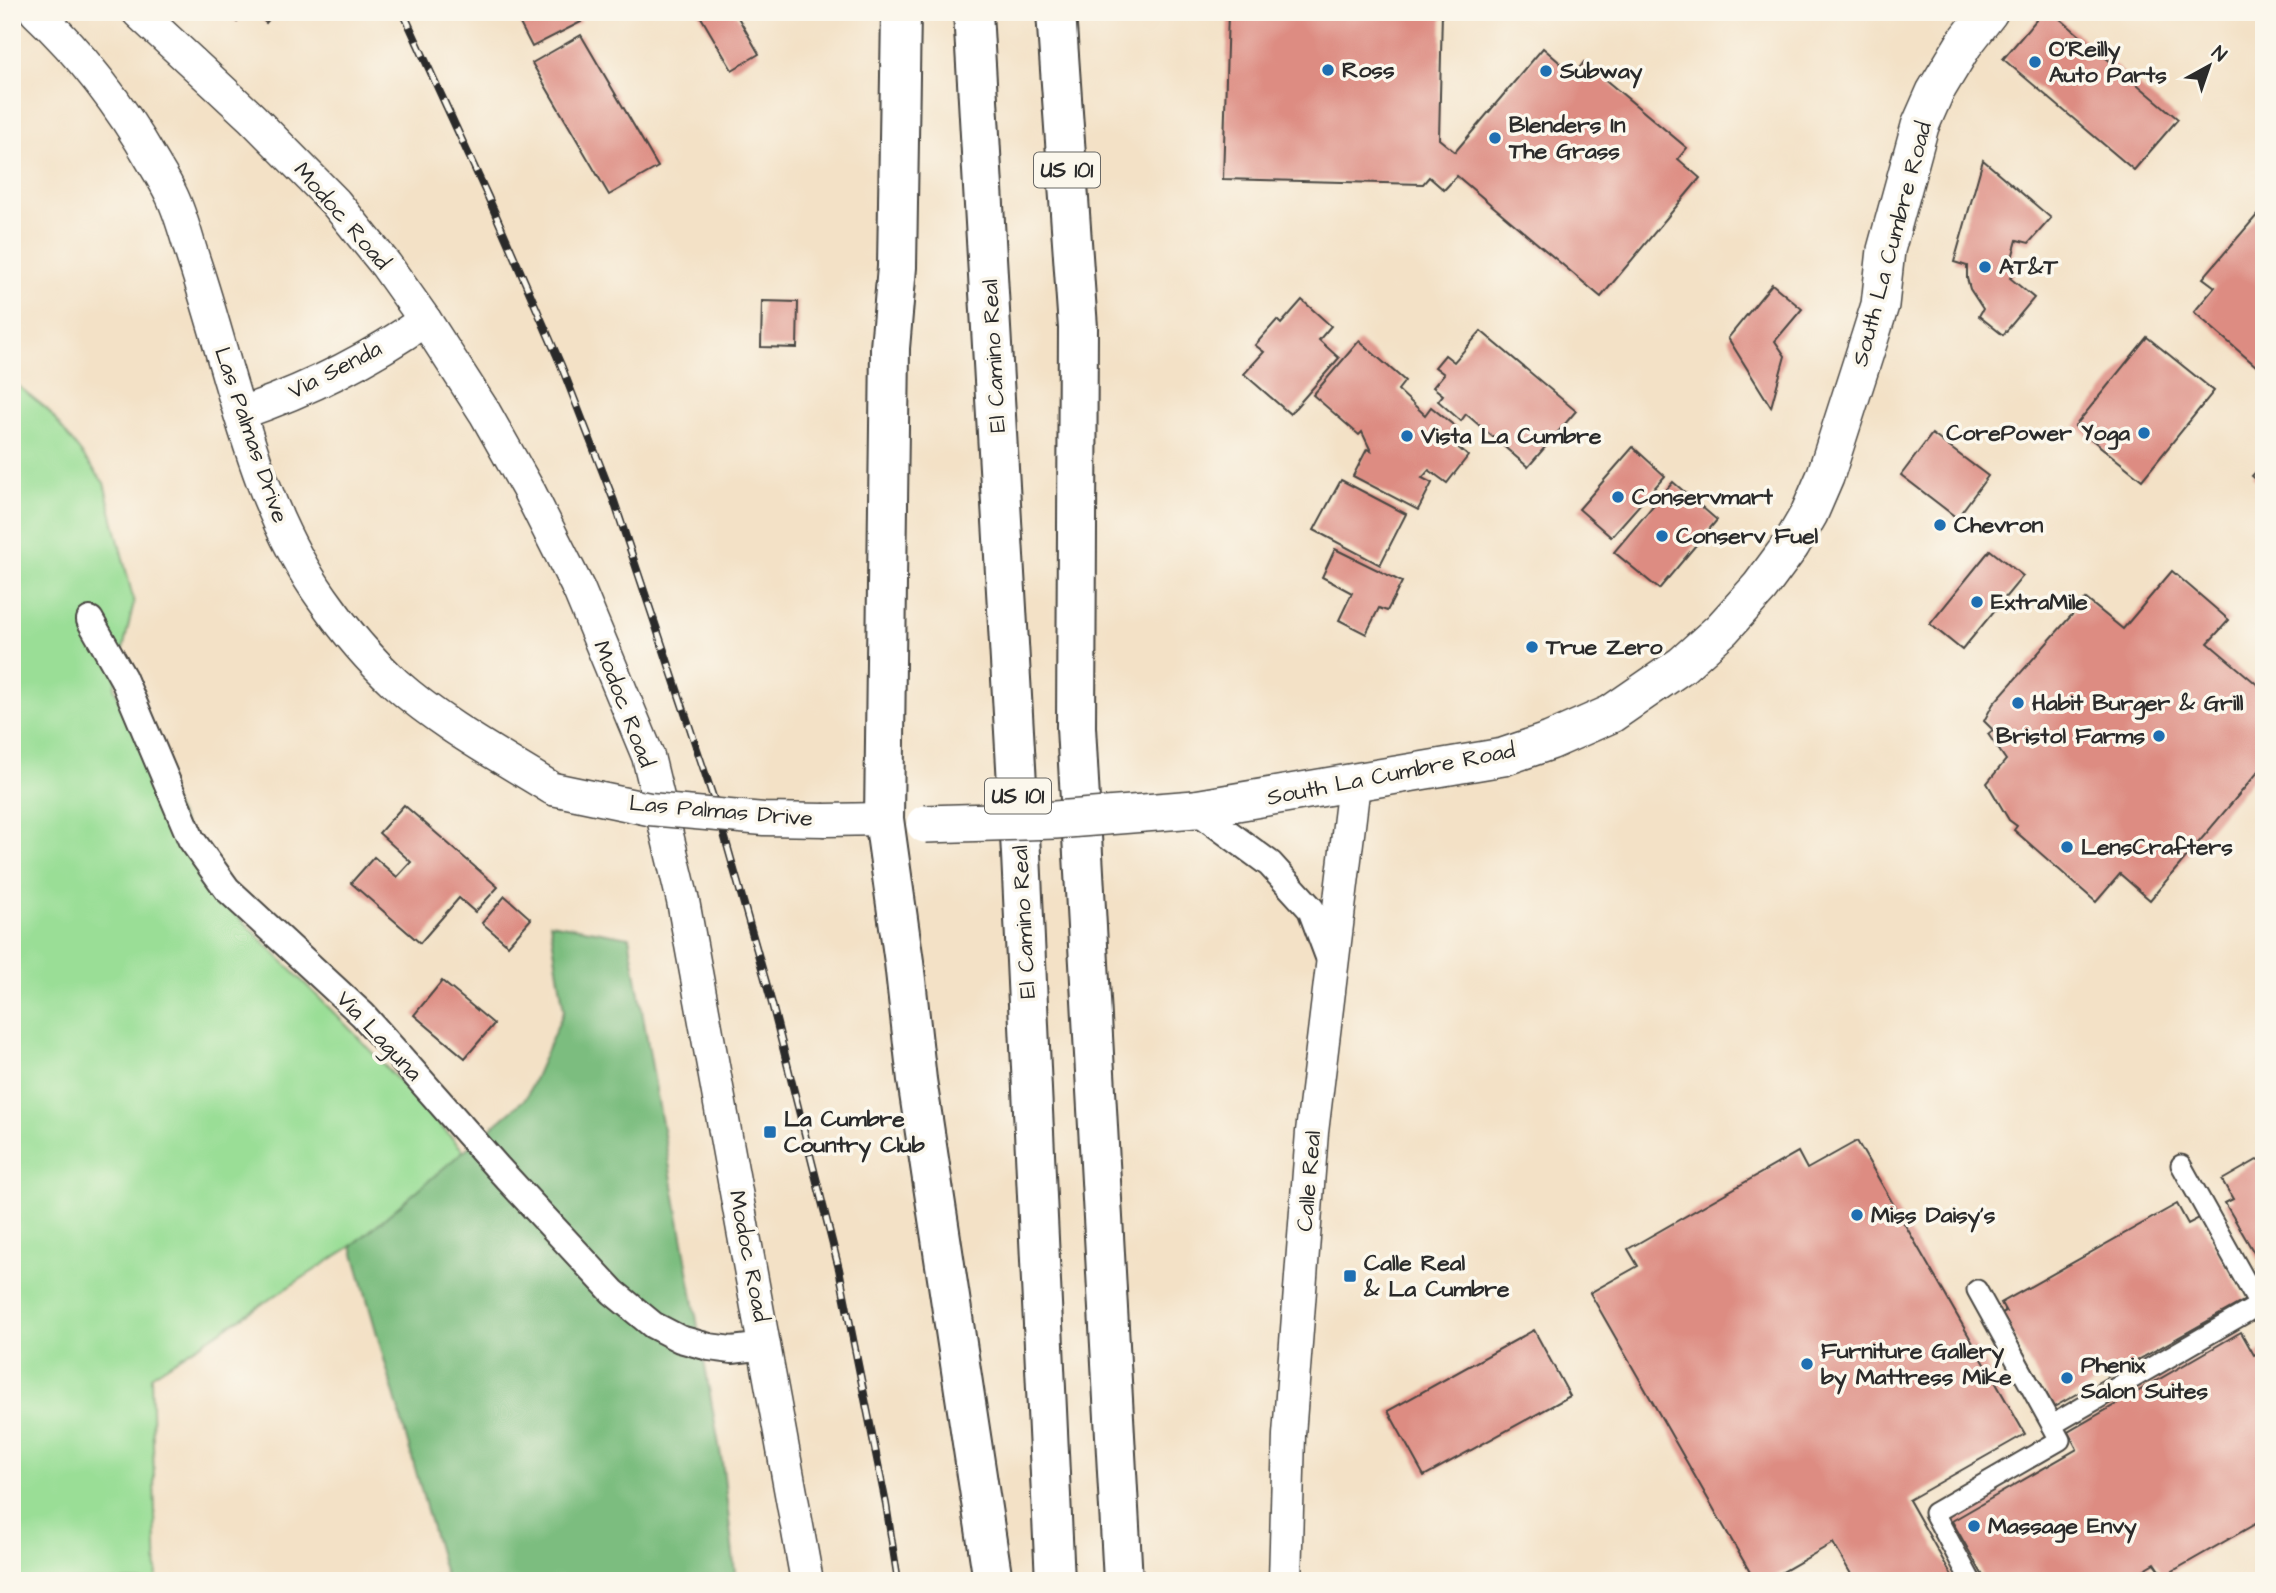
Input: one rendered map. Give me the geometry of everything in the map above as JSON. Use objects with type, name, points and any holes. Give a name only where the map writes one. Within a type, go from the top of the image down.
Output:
[{"type":"highway","points":[[901,12],[897,267],[890,348],[884,819],[917,1080],[993,1581]]},
{"type":"highway","name":"El Camino Real","points":[[974,12],[1020,840],[1055,1581]]},
{"type":"highway","name":"US 101","points":[[1056,12],[1078,328],[1076,727],[1123,1581]]},
{"type":"highway","points":[[1078,328],[1083,12]]},
{"type":"main road","name":"South La Cumbre Road","points":[[1055,820],[1195,809],[1503,757],[1550,741],[1611,714],[1682,665],[1722,629],[1760,587],[1791,545],[1809,514],[1825,477],[1880,305],[1885,250],[1920,126],[1935,92],[1964,44],[1989,12]]},
{"type":"main road","name":"Las Palmas Drive","points":[[884,819],[925,824],[1055,820]]},
{"type":"street","name":"Las Palmas Drive","points":[[36,12],[89,68],[130,121],[172,195],[254,457],[274,511],[300,564],[321,597],[353,640],[396,683],[443,720],[553,789],[649,809],[753,818],[884,819]]},
{"type":"street","name":"Modoc Road","points":[[138,12],[252,118],[335,202],[386,265],[485,413],[579,590],[648,756],[683,901],[807,1581]]},
{"type":"street","name":"Via Senda","points":[[241,413],[338,372],[425,320]]},
{"type":"street","name":"Via Laguna","points":[[90,620],[123,678],[191,839],[227,889],[363,1015],[497,1167],[613,1292],[653,1325],[680,1339],[709,1348],[766,1346]]},
{"type":"street","name":"Calle Real","points":[[1285,1581],[1289,1435],[1312,1132],[1354,783]]},
{"type":"street","points":[[1195,809],[1270,864],[1311,909],[1332,965]]},
{"type":"street","points":[[2052,1425],[2261,1308],[2181,1165]]},
{"type":"street","points":[[1971,1581],[1934,1513],[2060,1440],[1976,1290]]},
{"type":"green space","points":[[12,381],[47,409],[104,483],[134,602],[114,688],[224,902],[356,1035],[464,1151],[352,1246],[151,1376],[157,1581],[12,1581]]},
{"type":"green space","points":[[550,923],[629,937],[723,1468],[736,1581],[447,1581],[352,1246],[526,1098],[564,1011]]},
{"type":"building","points":[[226,12],[245,12],[237,22]]},
{"type":"building","points":[[254,12],[275,12],[266,23]]},
{"type":"building","points":[[514,12],[576,12],[581,22],[532,47]]},
{"type":"building","points":[[698,12],[735,12],[759,54],[732,70]]},
{"type":"building","points":[[1228,12],[1442,12],[1439,139],[1455,152],[1543,48],[1574,75],[1584,62],[1687,148],[1678,159],[1700,178],[1601,297],[1457,176],[1444,190],[1429,177],[1423,184],[1223,179]]},
{"type":"building","points":[[2043,12],[2052,12],[2178,119],[2134,170],[2003,59]]},
{"type":"building","points":[[581,35],[658,167],[609,195],[532,63]]},
{"type":"building","points":[[1983,160],[2051,218],[2029,243],[2017,240],[2009,269],[2016,271],[2010,278],[2034,298],[2003,335],[1979,316],[1983,309],[1970,289],[1967,266],[1954,262]]},
{"type":"building","points":[[2264,207],[2264,373],[2194,312],[2215,287],[2203,278]]},
{"type":"building","points":[[1772,284],[1802,309],[1775,341],[1785,356],[1771,407],[1728,338]]},
{"type":"building","points":[[1302,300],[1331,326],[1319,340],[1339,358],[1290,414],[1244,374],[1264,352],[1255,345],[1277,320],[1281,324]]},
{"type":"building","points":[[762,301],[798,302],[797,348],[761,347]]},
{"type":"building","points":[[1481,331],[1576,411],[1528,467],[1466,414],[1461,421],[1438,401],[1443,395],[1433,387],[1444,374],[1435,367],[1445,355],[1454,362]]},
{"type":"building","points":[[2147,337],[2214,391],[2142,480],[2075,426]]},
{"type":"building","points":[[1359,341],[1405,381],[1398,390],[1425,415],[1431,407],[1457,428],[1448,439],[1468,456],[1447,483],[1429,470],[1422,478],[1432,483],[1418,510],[1353,476],[1367,449],[1371,451],[1362,432],[1359,435],[1313,395]]},
{"type":"building","points":[[1932,434],[1988,476],[1957,518],[1901,475]]},
{"type":"building","name":"Conservmart","points":[[1633,447],[1665,476],[1611,537],[1579,509]]},
{"type":"building","points":[[2264,463],[2264,486],[2252,476]]},
{"type":"building","points":[[1341,480],[1406,514],[1380,565],[1314,530]]},
{"type":"building","points":[[1673,482],[1717,520],[1659,589],[1614,552]]},
{"type":"building","points":[[1335,549],[1402,582],[1387,611],[1379,608],[1366,634],[1339,620],[1352,593],[1322,577]]},
{"type":"building","points":[[1990,550],[2023,576],[1962,650],[1930,624]]},
{"type":"building","points":[[2172,571],[2229,620],[2208,643],[2260,687],[2264,683],[2264,765],[2150,900],[2120,874],[2096,902],[2014,830],[2017,826],[2009,820],[1987,783],[2006,760],[1988,734],[1993,730],[1984,721],[1993,704],[2086,599],[2123,629]]},
{"type":"building","points":[[404,805],[498,887],[475,912],[459,898],[420,943],[351,883],[374,857],[397,877],[411,862],[379,833]]},
{"type":"building","points":[[505,896],[531,919],[508,945],[482,923]]},
{"type":"building","points":[[442,981],[494,1024],[465,1058],[414,1015]]},
{"type":"building","name":"Furniture Gallery by Mattress Mike","points":[[1857,1141],[2025,1434],[1909,1500],[1955,1581],[1855,1581],[1833,1543],[1767,1581],[1755,1581],[1590,1293],[1638,1266],[1628,1249],[1798,1152],[1807,1169]]},
{"type":"building","points":[[2264,1156],[2264,1270],[2225,1203],[2233,1199],[2222,1180]]},
{"type":"building","points":[[2177,1204],[2188,1224],[2199,1218],[2245,1300],[2054,1407],[2002,1314],[2006,1312],[2001,1303]]},
{"type":"building","points":[[1534,1330],[1570,1396],[1424,1476],[1388,1411]]},
{"type":"building","points":[[2241,1332],[2254,1355],[2264,1350],[2264,1519],[2164,1576],[2155,1563],[2124,1581],[1986,1581],[1952,1521],[2077,1449],[2068,1432]]},
{"type":"railway","points":[[403,12],[561,365],[614,501],[716,806],[771,1000],[839,1269],[886,1504],[898,1581]]},
{"type":"place","name":"O'Reilly Auto Parts","points":[[2035,62]]},
{"type":"place","name":"Ross","points":[[1328,70]]},
{"type":"place","name":"Subway","points":[[1546,71]]},
{"type":"place","name":"Blenders In The Grass","points":[[1495,138]]},
{"type":"place","name":"AT&T","points":[[1985,267]]},
{"type":"place","name":"CorePower Yoga","points":[[2144,433]]},
{"type":"place","name":"Vista La Cumbre","points":[[1407,436]]},
{"type":"place","name":"Conservmart","points":[[1618,497]]},
{"type":"place","name":"Chevron","points":[[1940,525]]},
{"type":"place","name":"Conserv Fuel","points":[[1662,536]]},
{"type":"place","name":"ExtraMile","points":[[1977,602]]},
{"type":"place","name":"True Zero","points":[[1532,647]]},
{"type":"place","name":"Habit Burger & Grill","points":[[2018,703]]},
{"type":"place","name":"Bristol Farms","points":[[2159,736]]},
{"type":"place","name":"LensCrafters","points":[[2067,847]]},
{"type":"place","name":"La Cumbre Country Club","points":[[770,1132]]},
{"type":"place","name":"Miss Daisy's","points":[[1857,1215]]},
{"type":"place","name":"Calle Real & La Cumbre","points":[[1350,1276]]},
{"type":"place","name":"Furniture Gallery by Mattress Mike","points":[[1807,1364]]},
{"type":"place","name":"Phenix Salon Suites","points":[[2067,1378]]},
{"type":"place","name":"Massage Envy","points":[[1974,1526]]}]
